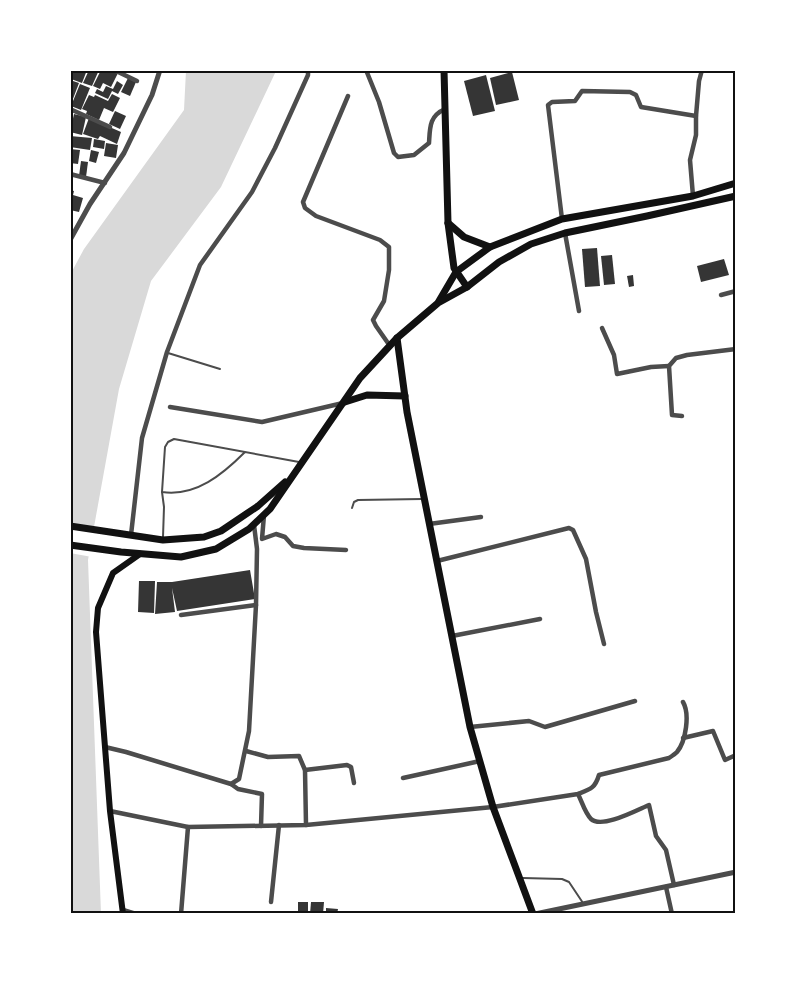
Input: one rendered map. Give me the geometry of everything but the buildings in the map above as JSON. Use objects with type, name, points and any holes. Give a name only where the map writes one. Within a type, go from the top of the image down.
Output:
[{"type":"main road","points":[[444,70],[448,223],[454,268],[466,287]]},
{"type":"main road","points":[[438,303],[456,272],[490,247],[562,219],[693,196],[735,183]]},
{"type":"main road","points":[[70,545],[181,557],[216,549],[249,529],[270,509],[360,378],[397,338],[438,303],[466,287],[499,262],[531,244],[565,233],[735,196]]},
{"type":"main road","points":[[645,204],[647,216]]},
{"type":"main road","points":[[448,223],[464,237],[490,247]]},
{"type":"main road","points":[[397,338],[424,499],[470,727],[493,807],[534,914]]},
{"type":"main road","points":[[343,403],[367,395],[405,396]]},
{"type":"main road","points":[[70,526],[163,540],[204,537],[221,531],[258,506],[292,477]]},
{"type":"main road","points":[[123,912],[110,811],[96,632],[98,608],[113,573],[140,554]]},
{"type":"street","points":[[114,70],[137,81]]},
{"type":"street","points":[[70,240],[137,129],[160,70]]},
{"type":"street","points":[[127,534],[142,438],[167,352],[200,265],[252,192],[275,148],[308,75],[308,70]]},
{"type":"street","points":[[366,70],[379,102],[394,153],[398,157],[414,155],[429,143],[431,120],[445,109]]},
{"type":"street","points":[[693,196],[690,160],[696,135],[699,81],[702,70]]},
{"type":"street","points":[[562,219],[548,105],[552,102],[575,101],[582,91],[630,92],[636,94],[641,107],[696,116]]},
{"type":"street","points":[[348,96],[303,202],[305,208],[316,216],[380,240],[389,248],[389,270],[384,301],[373,320],[390,346]]},
{"type":"street","points":[[70,109],[110,127]]},
{"type":"street","points":[[70,174],[105,183]]},
{"type":"street","points":[[565,233],[579,311]]},
{"type":"street","points":[[721,296],[735,291]]},
{"type":"street","points":[[602,328],[614,355],[616,374],[669,366]]},
{"type":"street","points":[[682,416],[672,415],[669,366],[676,358],[687,355],[735,350]]},
{"type":"street","points":[[170,408],[262,422],[343,403]]},
{"type":"street","points":[[264,515],[262,539],[276,534],[285,537],[293,546],[346,550]]},
{"type":"street","points":[[429,524],[481,517]]},
{"type":"street","points":[[231,784],[239,778],[249,731],[256,605],[257,549],[254,525]]},
{"type":"street","points":[[437,561],[569,528],[573,530],[586,559],[604,644]]},
{"type":"street","points":[[181,615],[256,605]]},
{"type":"street","points":[[452,636],[540,619]]},
{"type":"street","points":[[470,727],[529,721],[545,728],[635,701]]},
{"type":"street","points":[[110,811],[188,827],[306,825],[493,807],[578,794],[596,785],[599,775],[669,758],[678,751],[685,730],[687,709],[683,702]]},
{"type":"street","points":[[683,738],[713,731],[725,760],[735,755]]},
{"type":"street","points":[[105,747],[231,784],[238,789],[262,794],[261,826]]},
{"type":"street","points":[[246,751],[268,757],[298,756],[305,770],[306,825]]},
{"type":"street","points":[[403,778],[480,761]]},
{"type":"street","points":[[305,770],[347,765],[351,767],[354,783]]},
{"type":"street","points":[[578,794],[590,818],[595,822],[607,822],[649,805],[656,836],[666,850],[674,885]]},
{"type":"street","points":[[271,902],[279,825]]},
{"type":"street","points":[[181,914],[188,827]]},
{"type":"street","points":[[534,914],[735,873]]},
{"type":"street","points":[[666,887],[672,914]]},
{"type":"street","points":[[123,912],[136,914]]},
{"type":"lane","points":[[167,352],[220,369]]},
{"type":"lane","points":[[163,540],[162,492],[165,447],[168,442],[174,439],[302,462]]},
{"type":"lane","points":[[162,492],[173,494],[194,490],[226,471],[245,452]]},
{"type":"lane","points":[[352,508],[354,502],[358,500],[424,499]]},
{"type":"lane","points":[[520,878],[566,880],[584,904]]},
{"type":"shaded area","points":[[186,71],[276,71],[221,187],[151,281],[119,389],[88,560],[101,914],[70,913],[70,275],[84,249],[184,110]]},
{"type":"pier","points":[[71,524],[96,528],[92,557],[70,553]]}]
